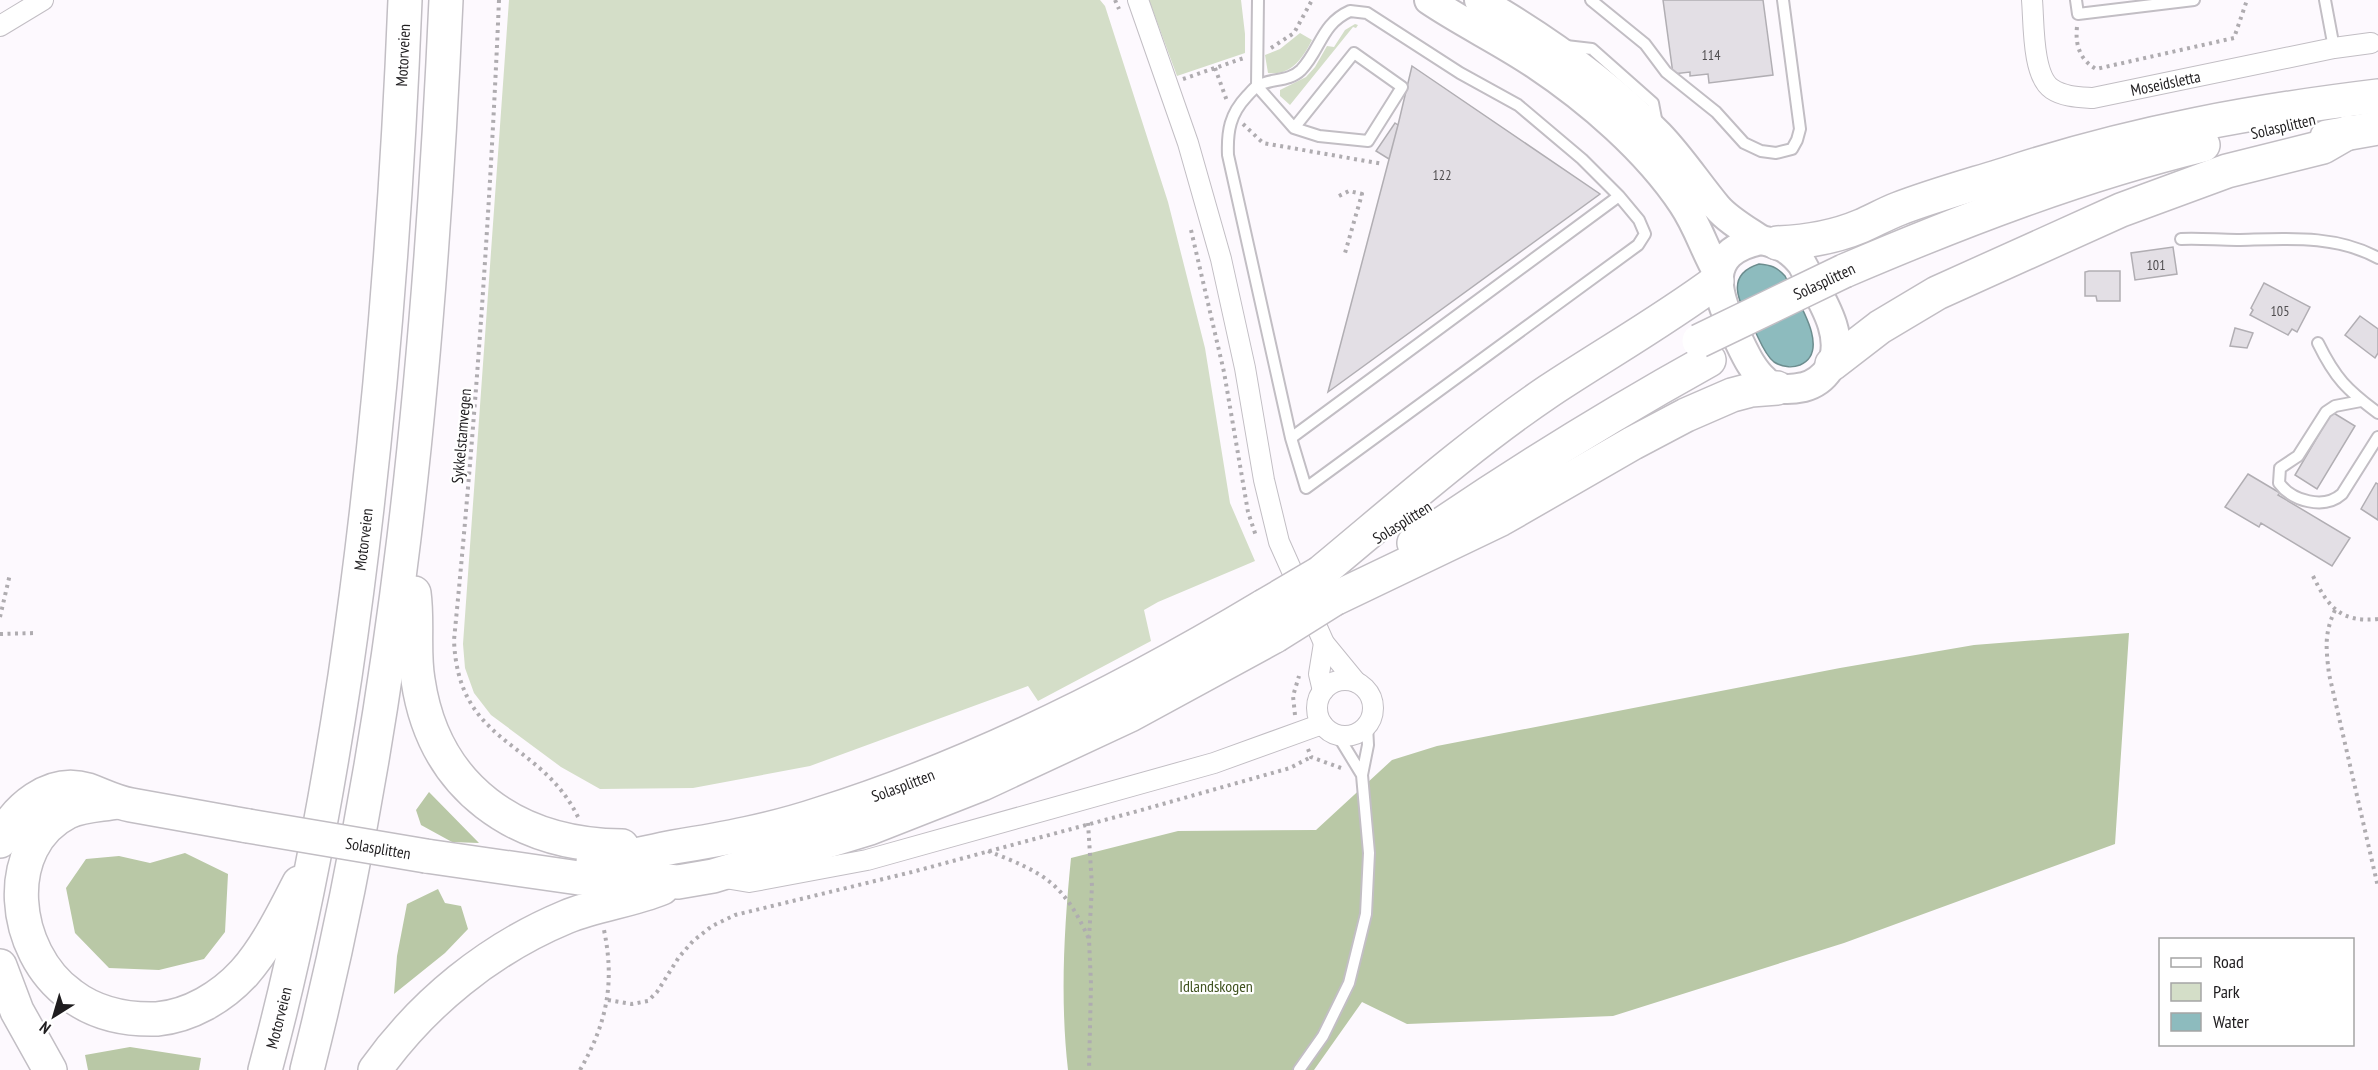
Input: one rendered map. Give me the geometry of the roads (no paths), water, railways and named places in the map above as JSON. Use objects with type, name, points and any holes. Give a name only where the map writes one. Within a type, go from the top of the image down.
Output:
[{"type":"highway","name":"Motorveien","points":[[265,1070],[294,952],[334,745],[368,510],[386,329],[405,0]]},
{"type":"highway","points":[[307,1070],[340,932],[363,816],[382,707],[407,525],[434,215],[446,0]]},
{"type":"highway","points":[[1769,242],[1802,242],[1836,234],[1859,227],[1898,209],[2032,166],[2150,134],[2256,112],[2378,96]]},
{"type":"highway","name":"Solasplitten","points":[[1327,586],[1607,393],[2030,197],[2154,157],[2320,117],[2378,108]]},
{"type":"highway","points":[[1832,363],[1880,327],[1937,293],[2100,219],[2163,192],[2218,173],[2323,147],[2363,130]]},
{"type":"highway","name":"Solasplitten","points":[[1848,280],[1918,261],[2033,218],[2182,172],[2363,130]]},
{"type":"highway","points":[[1327,586],[1509,420],[1549,391],[1662,320],[1718,277]]},
{"type":"highway","points":[[1270,621],[1327,586],[1501,519],[1633,443],[1694,411],[1732,395],[1751,390],[1777,388]]},
{"type":"highway","points":[[407,525],[416,611],[415,657],[421,698],[435,737],[459,776],[477,795],[511,820],[551,837],[584,845],[674,847]]},
{"type":"highway","name":"Solasplitten","points":[[508,867],[615,860],[729,838],[819,815],[920,779],[1016,738],[1180,656],[1270,621]]},
{"type":"highway","name":"Solasplitten","points":[[117,802],[426,856],[579,878],[618,877],[678,882],[713,876],[814,846],[923,808],[1079,740],[1192,683],[1270,621]]},
{"type":"highway","points":[[0,841],[20,811],[42,794],[57,790],[86,789],[117,802]]},
{"type":"highway","points":[[117,802],[70,811],[46,824],[36,834],[21,858],[15,889],[22,929],[30,948],[48,974],[71,995],[90,1007],[128,1019],[166,1018],[186,1013],[218,996],[230,986],[244,973],[263,947],[314,853]]},
{"type":"highway","points":[[375,1070],[398,1040],[425,1011],[464,977],[514,943],[566,917],[591,908],[654,892],[678,882]]},
{"type":"highway","points":[[0,966],[17,1011],[50,1070]]},
{"type":"street","points":[[0,26],[43,0]]},
{"type":"street","points":[[713,876],[749,882],[867,860],[1330,729],[1354,734],[1367,724],[1372,716],[1373,706],[1365,688],[1356,682],[1323,644],[1279,542],[1271,513],[1245,368],[1221,259],[1188,143],[1138,0]]},
{"type":"street","points":[[1429,0],[1534,63],[1606,119],[1666,182],[1684,205],[1694,223],[1718,277],[1723,309],[1751,365],[1765,381],[1777,388],[1793,390],[1811,385],[1824,376],[1832,363],[1837,339],[1834,327],[1802,264],[1786,248],[1769,242],[1718,208],[1699,181],[1660,136],[1584,67],[1553,45],[1479,0]]},
{"type":"street","name":"Moseidsletta","points":[[2032,0],[2038,69],[2050,89],[2072,97],[2093,98],[2334,48],[2371,43]]},
{"type":"street","points":[[1699,181],[1737,211],[1780,227],[1803,228],[1834,224],[1898,209]]},
{"type":"street","points":[[1718,277],[1731,251],[1744,243],[1769,242]]},
{"type":"street","points":[[1323,644],[1319,674],[1323,691]]},
{"type":"street","points":[[1330,729],[1317,707],[1323,691],[1334,682],[1341,680],[1356,682]]},
{"type":"lane","points":[[1591,0],[1645,44],[1666,72],[1716,112],[1744,143],[1761,151],[1776,153],[1792,149],[1800,129],[1783,0]]},
{"type":"lane","points":[[2076,0],[2078,14],[2194,0]]},
{"type":"lane","points":[[2325,0],[2334,48]]},
{"type":"lane","points":[[1256,2],[1257,86],[1294,128],[1318,136],[1368,141],[1402,87],[1354,53],[1294,128]]},
{"type":"lane","points":[[1350,11],[1367,13],[1460,73],[1518,105],[1582,159],[1619,196],[1640,219],[1645,234],[1638,245],[1306,488],[1290,438],[1228,155],[1227,134],[1232,113],[1257,86],[1298,73],[1310,60],[1336,18],[1350,11]]},
{"type":"lane","points":[[1290,438],[1619,196]]},
{"type":"lane","points":[[2181,239],[2328,241],[2378,258]]},
{"type":"lane","points":[[2318,343],[2332,371],[2348,389],[2378,413]]},
{"type":"lane","points":[[2361,400],[2335,406],[2326,412],[2298,456],[2280,468],[2279,483],[2284,490],[2295,496],[2314,502],[2336,500],[2378,437]]},
{"type":"lane","points":[[1299,1070],[1323,1036],[1349,983],[1366,914],[1369,854],[1362,775],[1368,745],[1367,724]]},
{"type":"lane","points":[[1330,729],[1362,775]]},
{"type":"water","points":[[1759,264],[1774,267],[1785,276],[1809,323],[1813,348],[1809,358],[1800,365],[1784,366],[1774,362],[1763,348],[1745,312],[1738,293],[1738,284],[1747,269]]},
{"type":"park label","name":"Idlandskogen","points":[[1216,986]]}]
